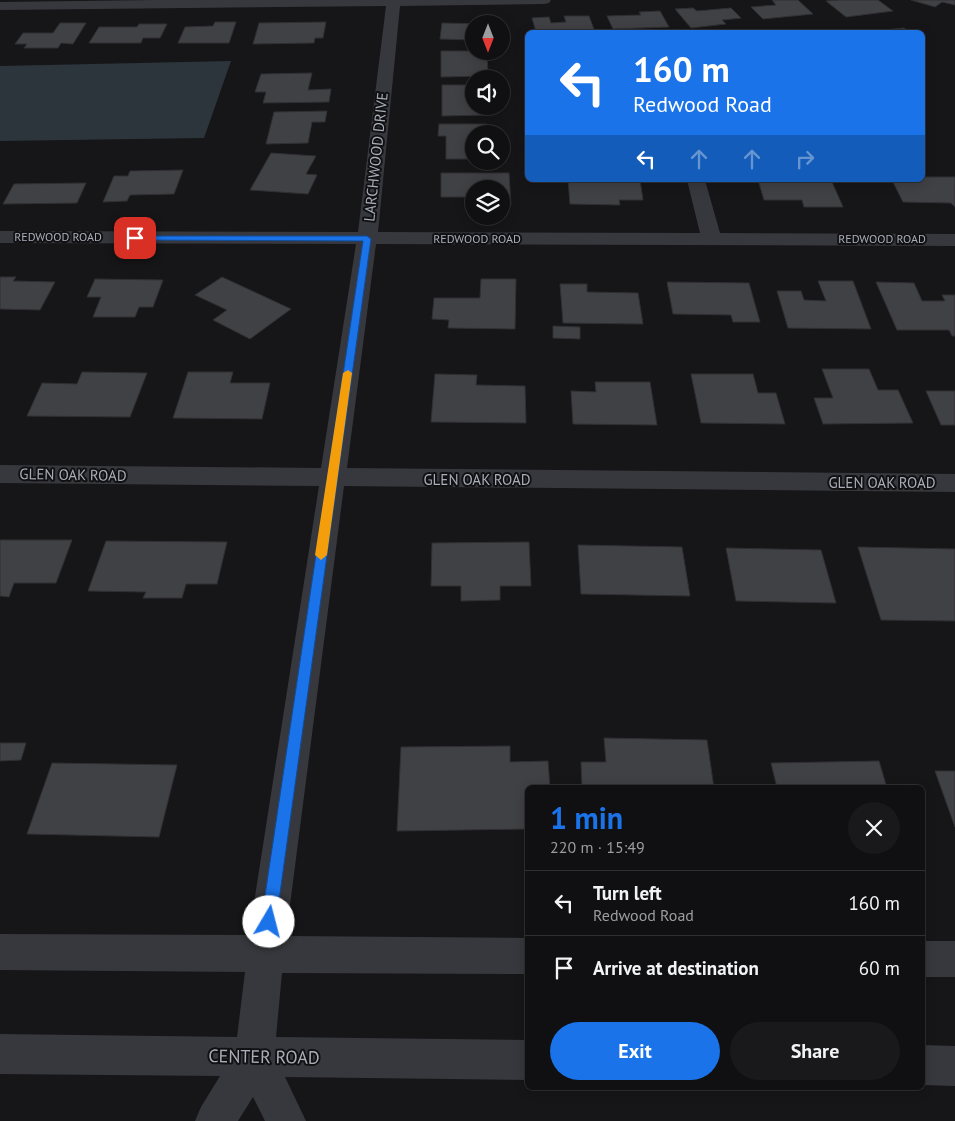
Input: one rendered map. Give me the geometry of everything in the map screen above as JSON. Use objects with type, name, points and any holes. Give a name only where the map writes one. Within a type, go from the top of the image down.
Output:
[{"type":"street","points":[[0,6],[544,0]]},
{"type":"street","name":"LARCHWOOD DRIVE","points":[[254,1057],[264,954],[367,239],[394,1]]},
{"type":"street","points":[[697,182],[711,238]]},
{"type":"street","name":"REDWOOD ROAD","points":[[0,237],[955,240]]},
{"type":"street","name":"GLEN OAK ROAD","points":[[0,474],[332,479],[955,483]]},
{"type":"street","points":[[0,952],[525,956]]},
{"type":"street","points":[[925,959],[955,959]]},
{"type":"street","name":"CENTER ROAD","points":[[0,1054],[525,1060]]},
{"type":"street","points":[[215,1121],[254,1057]]},
{"type":"street","points":[[254,1057],[286,1121]]},
{"type":"street","points":[[925,1065],[955,1066]]},
{"type":"shaded area","points":[[231,61],[204,138],[0,141],[0,66]]},
{"type":"building","points":[[772,0],[798,0],[813,14],[763,19],[751,7],[776,5]]},
{"type":"building","points":[[878,0],[893,11],[846,17],[826,1]]},
{"type":"building","points":[[911,0],[955,0],[955,5],[942,2],[935,7]]},
{"type":"building","points":[[693,8],[697,11],[731,8],[741,18],[722,20],[726,24],[691,28],[675,9]]},
{"type":"building","points":[[660,11],[669,27],[613,29],[607,16],[641,15],[639,12]]},
{"type":"building","points":[[564,16],[589,16],[594,30],[535,30],[532,18],[549,17],[551,23],[566,22]]},
{"type":"building","points":[[215,22],[236,22],[229,43],[178,43],[185,27],[213,26]]},
{"type":"building","points":[[326,22],[323,38],[315,38],[314,43],[253,44],[259,23]]},
{"type":"building","points":[[60,23],[86,23],[73,44],[61,43],[58,48],[24,48],[27,44],[15,44],[23,33],[53,33]]},
{"type":"building","points":[[442,23],[465,24],[465,40],[440,39]]},
{"type":"building","points":[[139,24],[167,24],[160,38],[143,38],[141,43],[89,43],[99,27],[137,27]]},
{"type":"building","points":[[904,28],[907,30],[884,30]]},
{"type":"building","points":[[441,51],[465,51],[465,60],[487,60],[488,70],[465,70],[465,76],[441,77]]},
{"type":"building","points":[[312,73],[308,90],[331,89],[329,102],[263,103],[266,92],[255,92],[261,74]]},
{"type":"building","points":[[442,85],[465,85],[465,115],[487,115],[442,116]]},
{"type":"building","points":[[327,111],[325,122],[312,122],[308,143],[266,144],[274,112]]},
{"type":"building","points":[[439,124],[486,124],[465,125],[465,159],[446,159],[446,136],[438,136]]},
{"type":"building","points":[[271,153],[316,156],[306,174],[317,175],[308,194],[250,190]]},
{"type":"building","points":[[183,170],[174,194],[130,195],[127,201],[103,202],[114,176],[128,176],[130,171]]},
{"type":"building","points":[[441,173],[509,173],[509,180],[465,180],[465,197],[441,197]]},
{"type":"building","points":[[925,177],[955,177],[955,207],[951,203],[903,202],[893,182],[925,182]]},
{"type":"building","points":[[568,182],[640,182],[643,200],[619,200],[620,205],[570,204]]},
{"type":"building","points":[[759,182],[832,182],[843,207],[804,207],[802,200],[764,200]]},
{"type":"building","points":[[86,183],[77,203],[3,204],[14,184]]},
{"type":"building","points":[[0,277],[16,277],[13,281],[55,282],[40,310],[0,309]]},
{"type":"building","points":[[222,277],[291,309],[250,339],[213,320],[227,310],[195,295]]},
{"type":"building","points":[[95,279],[163,280],[153,307],[139,307],[135,317],[93,317],[101,297],[87,297]]},
{"type":"building","points":[[481,279],[516,279],[515,329],[448,328],[449,320],[432,319],[434,298],[480,298]]},
{"type":"building","points":[[818,281],[853,281],[871,329],[788,328],[777,291],[801,291],[804,300],[826,301]]},
{"type":"building","points":[[667,282],[749,283],[760,322],[733,322],[731,315],[673,314]]},
{"type":"building","points":[[876,282],[914,283],[922,301],[945,301],[942,295],[955,295],[955,336],[952,336],[949,330],[897,330]]},
{"type":"building","points":[[560,284],[587,284],[587,292],[638,293],[643,324],[563,323]]},
{"type":"building","points":[[553,326],[580,327],[580,339],[553,338]]},
{"type":"building","points":[[822,369],[869,369],[878,390],[898,390],[913,423],[823,424],[814,398],[833,398]]},
{"type":"building","points":[[82,372],[147,373],[130,417],[27,416],[42,383],[77,384]]},
{"type":"building","points":[[188,372],[233,372],[230,383],[270,383],[262,419],[173,418]]},
{"type":"building","points":[[435,374],[477,375],[476,385],[525,386],[526,423],[431,422]]},
{"type":"building","points":[[691,374],[753,374],[758,393],[776,393],[785,424],[701,423]]},
{"type":"building","points":[[595,382],[650,382],[657,425],[573,424],[571,391],[596,392]]},
{"type":"building","points":[[926,391],[955,391],[955,425],[941,425]]},
{"type":"building","points":[[0,540],[72,540],[56,583],[14,583],[9,597],[0,596]]},
{"type":"building","points":[[106,541],[227,542],[217,584],[186,584],[182,598],[143,598],[146,592],[88,591]]},
{"type":"building","points":[[529,542],[531,586],[500,586],[500,600],[461,601],[461,586],[431,586],[432,543]]},
{"type":"building","points":[[578,545],[682,547],[690,596],[581,594]]},
{"type":"building","points":[[858,547],[955,549],[955,621],[881,620]]},
{"type":"building","points":[[726,548],[821,550],[836,603],[736,601]]},
{"type":"building","points":[[604,738],[707,740],[714,785],[582,785],[581,762],[606,762]]},
{"type":"building","points":[[0,743],[26,743],[21,760],[0,761]]},
{"type":"building","points":[[510,746],[510,762],[548,761],[550,785],[525,785],[525,829],[397,831],[401,747]]},
{"type":"building","points":[[879,761],[886,785],[776,785],[771,763]]},
{"type":"building","points":[[52,763],[177,765],[159,837],[27,834]]},
{"type":"building","points":[[935,771],[955,771],[955,827]]},
{"type":"slow traffic","points":[[321,555],[348,373]]},
{"type":"route","points":[[135,238],[367,239],[269,922]]}]
